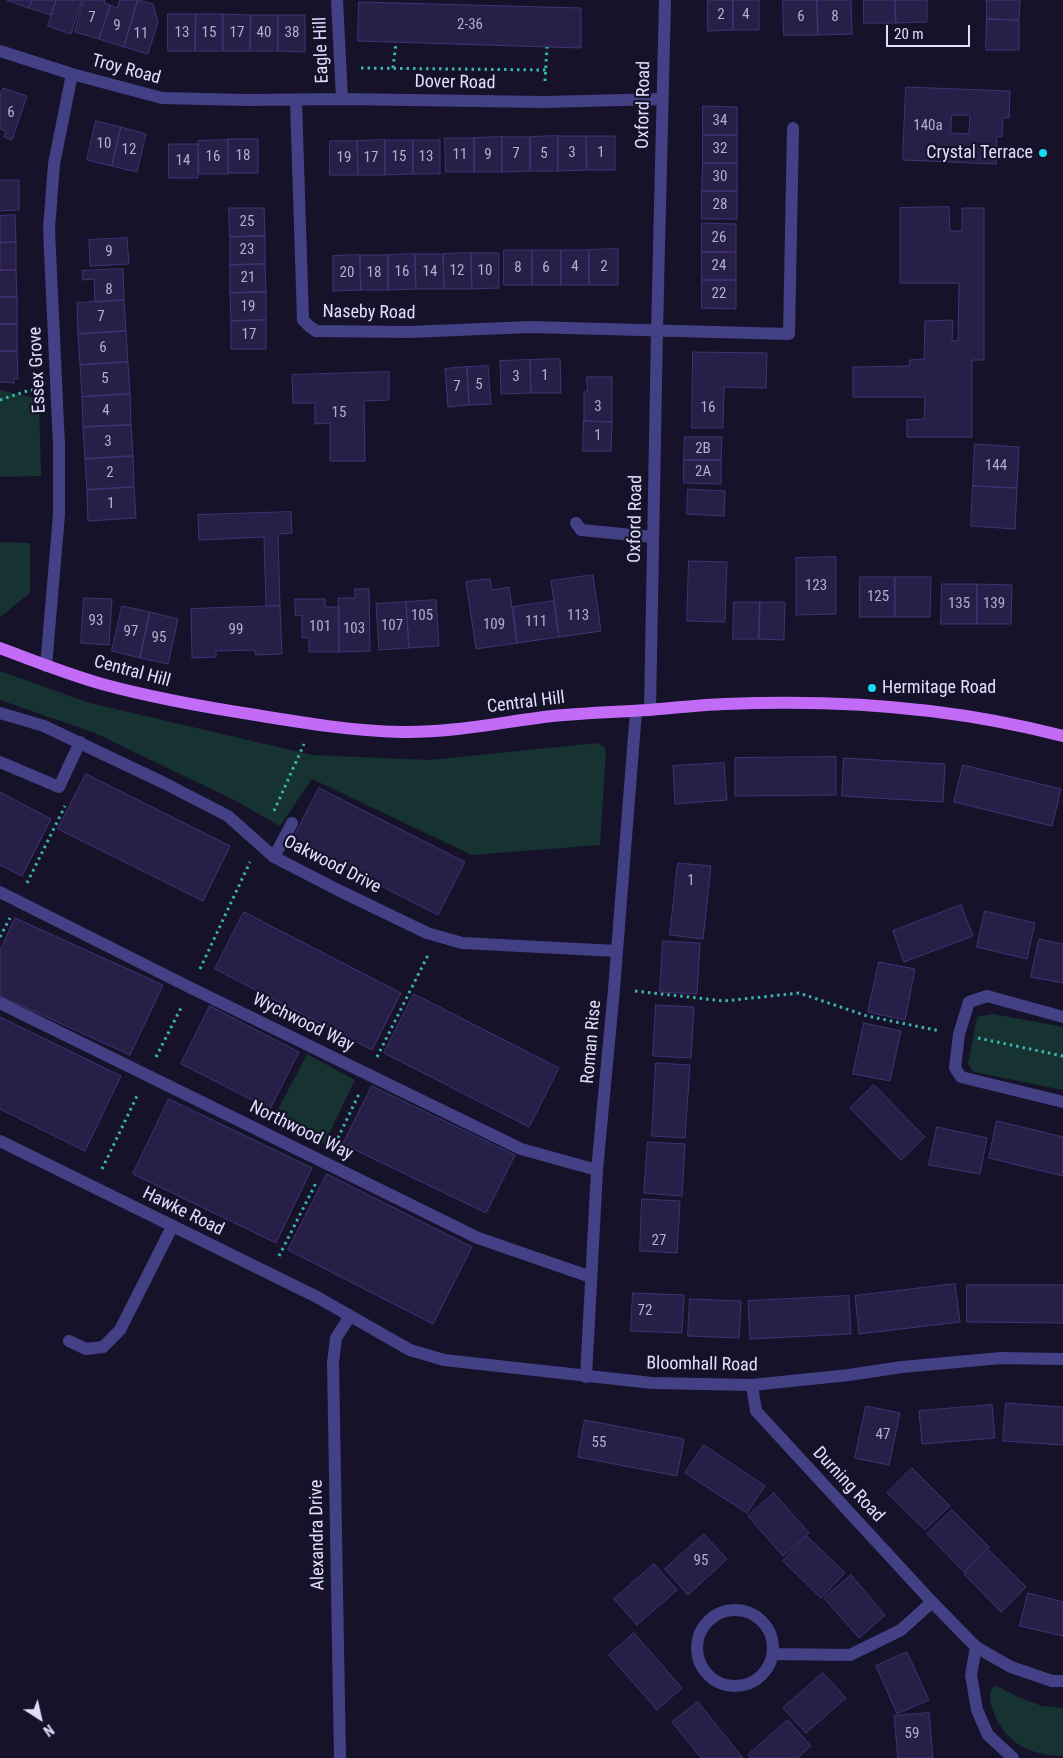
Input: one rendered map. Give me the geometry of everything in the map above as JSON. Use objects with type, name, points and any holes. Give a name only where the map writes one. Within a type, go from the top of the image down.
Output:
[{"type":"main road","name":"Central Hill","points":[[0,648],[46,666],[102,684],[176,702],[313,725],[403,732],[480,726],[552,716],[724,704],[808,702],[865,704],[972,715],[1063,736]]},
{"type":"street","name":"Eagle Hill","points":[[337,0],[342,99]]},
{"type":"street","name":"Oxford Road","points":[[650,710],[665,0]]},
{"type":"street","name":"Troy Road","points":[[0,52],[162,98],[248,100]]},
{"type":"street","name":"Essex Grove","points":[[46,666],[59,515],[59,446],[50,230],[54,164],[72,74]]},
{"type":"street","name":"Dover Road","points":[[248,100],[296,101],[342,99],[544,102],[662,99]]},
{"type":"street","name":"Naseby Road","points":[[296,101],[303,320],[316,331],[409,332],[530,327],[657,330]]},
{"type":"street","points":[[657,330],[789,334],[793,128]]},
{"type":"street","points":[[576,523],[581,530],[653,537]]},
{"type":"street","name":"Roman Rise","points":[[586,1377],[598,1170],[618,951],[636,710]]},
{"type":"street","name":"Oakwood Drive","points":[[0,713],[44,726],[164,783],[228,816],[274,857],[427,933],[462,943],[618,951]]},
{"type":"street","points":[[0,762],[59,788],[80,742]]},
{"type":"street","points":[[274,857],[292,823]]},
{"type":"street","name":"Wychwood Way","points":[[0,892],[191,988],[521,1149],[598,1170]]},
{"type":"street","points":[[1063,1017],[987,996],[969,1002],[959,1034],[955,1068],[961,1077],[1063,1102]]},
{"type":"street","name":"Northwood Way","points":[[0,1003],[478,1238],[591,1277]]},
{"type":"street","name":"Hawke Road","points":[[0,1141],[317,1297],[350,1316]]},
{"type":"street","points":[[69,1341],[86,1349],[103,1347],[120,1330],[172,1226]]},
{"type":"street","name":"Bloomhall Road","points":[[350,1316],[394,1342],[429,1357],[586,1377],[652,1383],[752,1385],[849,1375],[902,1367],[1002,1358],[1063,1360]]},
{"type":"street","name":"Alexandra Drive","points":[[340,1758],[333,1362],[336,1338],[350,1316]]},
{"type":"street","name":"Durning Road","points":[[752,1385],[756,1411],[932,1602],[976,1647],[1011,1667],[1052,1680],[1063,1681]]},
{"type":"street","points":[[773,1654],[850,1655],[901,1630],[932,1602]]},
{"type":"street","points":[[738,1610],[750,1613],[761,1620],[773,1641],[773,1654],[769,1666],[761,1676],[751,1684],[738,1687],[726,1686],[714,1680],[705,1672],[699,1661],[696,1648],[699,1636],[705,1625],[714,1616],[725,1611],[738,1610]]},
{"type":"street","points":[[976,1647],[971,1675],[977,1710],[988,1735],[1013,1758]]},
{"type":"path","points":[[393,68],[396,42]]},
{"type":"path","points":[[544,102],[547,47]]},
{"type":"path","points":[[340,68],[546,70]]},
{"type":"path","points":[[0,400],[30,390],[56,388]]},
{"type":"path","points":[[93,1186],[191,988],[313,725]]},
{"type":"path","points":[[0,937],[65,805]]},
{"type":"path","points":[[378,1056],[421,970]]},
{"type":"path","points":[[614,989],[724,1001],[799,993],[867,1016],[1063,1056]]},
{"type":"path","points":[[270,1274],[291,1232]]},
{"type":"green space","points":[[0,390],[39,399],[41,476],[0,477]]},
{"type":"green space","points":[[0,542],[30,543],[30,593],[0,617]]},
{"type":"green space","points":[[0,671],[90,703],[312,755],[430,760],[597,743],[604,747],[606,752],[600,845],[472,855],[312,779],[280,826],[236,801],[95,733],[0,700]]},
{"type":"green space","points":[[993,1014],[1063,1027],[1063,1090],[974,1072],[968,1064],[977,1018]]},
{"type":"green space","points":[[307,1054],[355,1080],[324,1144],[272,1121]]},
{"type":"green space","points":[[997,1686],[1042,1706],[1063,1708],[1063,1756],[1041,1754],[1012,1740],[999,1723],[991,1703],[991,1690]]},
{"type":"building","points":[[7,0],[32,0],[29,8]]},
{"type":"building","points":[[32,0],[56,0],[51,15],[29,8]]},
{"type":"building","points":[[57,0],[82,0],[71,34],[48,26]]},
{"type":"building","points":[[84,0],[105,0],[104,3],[110,5],[99,39],[75,32]]},
{"type":"building","points":[[120,0],[138,0],[124,47],[99,39],[110,5],[117,8]]},
{"type":"building","points":[[138,0],[153,4],[158,22],[148,54],[124,47]]},
{"type":"building","points":[[708,0],[733,0],[733,30],[708,31]]},
{"type":"building","points":[[733,0],[759,0],[759,30],[733,30]]},
{"type":"building","points":[[783,0],[817,0],[818,35],[784,35]]},
{"type":"building","points":[[817,0],[851,0],[852,34],[818,35]]},
{"type":"building","points":[[864,0],[895,0],[896,23],[864,23]]},
{"type":"building","points":[[895,0],[927,0],[927,22],[896,23]]},
{"type":"building","points":[[987,0],[1020,0],[1019,20],[987,19]]},
{"type":"building","points":[[359,2],[581,8],[581,48],[358,41]]},
{"type":"building","points":[[168,14],[196,14],[195,51],[168,51]]},
{"type":"building","points":[[196,14],[223,14],[223,51],[195,51]]},
{"type":"building","points":[[223,14],[251,15],[250,51],[223,51]]},
{"type":"building","points":[[251,15],[278,15],[278,51],[250,51]]},
{"type":"building","points":[[278,15],[305,15],[305,52],[278,51]]},
{"type":"building","points":[[987,19],[1019,20],[1019,50],[986,50]]},
{"type":"building","points":[[906,87],[1010,91],[1009,118],[1003,118],[1002,137],[997,136],[996,164],[903,160]],"holes":[[[952,115],[970,115],[969,134],[951,133]]]},
{"type":"building","points":[[3,88],[27,96],[12,140],[4,137],[6,131],[0,129],[0,97]]},
{"type":"building","points":[[703,106],[737,107],[737,135],[703,135]]},
{"type":"building","points":[[96,121],[121,127],[112,166],[87,160]]},
{"type":"building","points":[[121,127],[146,134],[137,172],[112,166]]},
{"type":"building","points":[[703,135],[737,135],[737,163],[703,163]]},
{"type":"building","points":[[558,136],[586,136],[587,170],[558,171]]},
{"type":"building","points":[[558,136],[558,171],[530,171],[530,137]]},
{"type":"building","points":[[586,136],[615,136],[615,170],[587,170]]},
{"type":"building","points":[[502,137],[530,137],[530,171],[502,172]]},
{"type":"building","points":[[502,137],[502,172],[474,172],[474,138]]},
{"type":"building","points":[[445,138],[474,138],[474,172],[446,172]]},
{"type":"building","points":[[228,139],[258,139],[258,173],[229,173]]},
{"type":"building","points":[[228,140],[228,174],[199,174],[198,141]]},
{"type":"building","points":[[385,140],[413,140],[413,174],[385,175]]},
{"type":"building","points":[[385,140],[385,175],[358,175],[357,141]]},
{"type":"building","points":[[413,140],[440,140],[440,174],[413,174]]},
{"type":"building","points":[[330,141],[357,141],[358,175],[330,175]]},
{"type":"building","points":[[169,144],[198,144],[198,178],[169,178]]},
{"type":"building","points":[[703,163],[737,163],[737,191],[702,191]]},
{"type":"building","points":[[0,180],[19,180],[19,210],[0,211]]},
{"type":"building","points":[[702,191],[737,191],[737,219],[702,219]]},
{"type":"building","points":[[949,207],[950,231],[962,231],[962,208],[984,208],[984,360],[972,360],[972,437],[907,437],[907,420],[924,419],[925,397],[853,397],[853,367],[909,366],[910,360],[924,359],[925,321],[953,320],[952,341],[958,341],[959,283],[900,283],[900,208]]},
{"type":"building","points":[[229,208],[264,208],[265,236],[230,237]]},
{"type":"building","points":[[15,215],[16,242],[0,243],[0,216]]},
{"type":"building","points":[[702,223],[736,224],[736,252],[702,252]]},
{"type":"building","points":[[265,236],[265,264],[230,265],[230,237]]},
{"type":"building","points":[[127,238],[129,264],[90,266],[89,240]]},
{"type":"building","points":[[16,242],[16,270],[0,270],[0,243]]},
{"type":"building","points":[[618,249],[618,285],[589,285],[589,250]]},
{"type":"building","points":[[504,250],[532,250],[532,285],[504,285]]},
{"type":"building","points":[[532,250],[561,250],[561,285],[532,285]]},
{"type":"building","points":[[561,250],[589,250],[589,285],[561,285]]},
{"type":"building","points":[[702,252],[736,252],[736,280],[702,280]]},
{"type":"building","points":[[471,253],[472,289],[444,289],[443,254]]},
{"type":"building","points":[[471,253],[499,253],[499,288],[472,289]]},
{"type":"building","points":[[415,254],[416,289],[388,290],[388,255]]},
{"type":"building","points":[[415,254],[443,254],[444,289],[416,289]]},
{"type":"building","points":[[360,255],[361,290],[333,291],[333,256]]},
{"type":"building","points":[[360,255],[388,255],[388,290],[361,290]]},
{"type":"building","points":[[265,264],[266,292],[230,293],[230,265]]},
{"type":"building","points":[[123,269],[124,300],[95,302],[94,279],[83,280],[82,271]]},
{"type":"building","points":[[0,270],[16,270],[17,297],[0,297]]},
{"type":"building","points":[[702,280],[736,280],[736,309],[702,308]]},
{"type":"building","points":[[266,292],[266,320],[231,321],[230,293]]},
{"type":"building","points":[[0,297],[17,297],[17,324],[0,324]]},
{"type":"building","points":[[124,300],[126,331],[78,334],[77,303]]},
{"type":"building","points":[[266,320],[266,349],[231,349],[231,321]]},
{"type":"building","points":[[0,324],[17,324],[17,351],[0,351]]},
{"type":"building","points":[[126,331],[128,362],[80,365],[78,334]]},
{"type":"building","points":[[0,351],[17,351],[18,379],[14,378],[14,383],[0,382]]},
{"type":"building","points":[[693,352],[767,353],[766,388],[724,387],[723,428],[692,428]]},
{"type":"building","points":[[560,359],[561,393],[531,393],[530,360]]},
{"type":"building","points":[[530,360],[531,393],[501,394],[500,361]]},
{"type":"building","points":[[128,362],[130,394],[82,397],[80,365]]},
{"type":"building","points":[[488,366],[491,404],[469,405],[467,367]]},
{"type":"building","points":[[467,367],[469,405],[448,407],[445,369]]},
{"type":"building","points":[[389,372],[389,400],[364,401],[365,461],[330,461],[330,423],[315,424],[315,403],[293,403],[292,375]]},
{"type":"building","points":[[587,377],[612,377],[612,422],[584,421],[584,392],[587,392]]},
{"type":"building","points":[[130,394],[131,425],[83,427],[82,397]]},
{"type":"building","points":[[584,421],[612,422],[611,451],[583,451]]},
{"type":"building","points":[[131,425],[133,456],[85,459],[83,427]]},
{"type":"building","points":[[685,437],[722,437],[721,460],[684,460]]},
{"type":"building","points":[[975,444],[1019,447],[1017,488],[973,486]]},
{"type":"building","points":[[133,456],[134,487],[87,490],[85,459]]},
{"type":"building","points":[[684,460],[721,460],[721,484],[684,483]]},
{"type":"building","points":[[973,486],[1017,488],[1015,529],[971,526]]},
{"type":"building","points":[[134,487],[136,518],[88,521],[87,490]]},
{"type":"building","points":[[688,489],[725,491],[724,516],[687,514]]},
{"type":"building","points":[[291,512],[292,533],[278,534],[280,606],[266,606],[264,537],[199,540],[198,515]]},
{"type":"building","points":[[836,557],[836,614],[796,615],[796,558]]},
{"type":"building","points":[[689,561],[727,562],[725,622],[687,621]]},
{"type":"building","points":[[593,575],[601,631],[559,637],[551,581]]},
{"type":"building","points":[[860,577],[895,577],[895,617],[860,617]]},
{"type":"building","points":[[895,577],[931,577],[930,617],[895,617]]},
{"type":"building","points":[[490,579],[492,590],[509,587],[517,643],[476,649],[466,582]]},
{"type":"building","points":[[942,584],[977,584],[977,624],[941,624]]},
{"type":"building","points":[[977,584],[1012,585],[1011,624],[977,624]]},
{"type":"building","points":[[355,589],[369,589],[370,651],[339,652],[338,598],[355,598]]},
{"type":"building","points":[[84,598],[112,599],[109,645],[81,643]]},
{"type":"building","points":[[295,599],[325,599],[325,607],[339,607],[339,652],[309,652],[309,638],[302,638],[302,615],[296,616]]},
{"type":"building","points":[[436,600],[439,646],[409,648],[406,602]]},
{"type":"building","points":[[554,601],[559,637],[517,643],[513,607]]},
{"type":"building","points":[[406,602],[409,648],[379,650],[376,604]]},
{"type":"building","points":[[734,602],[760,602],[759,639],[733,639]]},
{"type":"building","points":[[760,602],[785,602],[784,640],[759,639]]},
{"type":"building","points":[[122,606],[150,612],[140,658],[112,651]]},
{"type":"building","points":[[280,606],[282,654],[255,655],[255,650],[216,651],[216,657],[192,658],[191,609]]},
{"type":"building","points":[[150,612],[178,619],[168,664],[140,658]]},
{"type":"building","points":[[836,757],[836,795],[735,796],[735,758]]},
{"type":"building","points":[[844,758],[945,764],[943,802],[842,796]]},
{"type":"building","points":[[724,763],[727,800],[675,804],[673,766]]},
{"type":"building","points":[[963,765],[1061,789],[1052,826],[954,802]]},
{"type":"building","points":[[86,774],[230,846],[203,901],[58,829]]},
{"type":"building","points":[[319,788],[465,862],[438,915],[292,841]]},
{"type":"building","points":[[0,792],[51,819],[22,876],[0,865]]},
{"type":"building","points":[[678,863],[711,866],[703,939],[670,935]]},
{"type":"building","points":[[961,905],[973,936],[904,962],[893,931]]},
{"type":"building","points":[[985,911],[1035,923],[1027,959],[977,947]]},
{"type":"building","points":[[244,912],[401,993],[372,1050],[215,969]]},
{"type":"building","points":[[15,918],[163,985],[130,1055],[0,996],[0,951]]},
{"type":"building","points":[[1039,939],[1063,944],[1063,983],[1031,977]]},
{"type":"building","points":[[663,941],[700,943],[697,994],[660,992]]},
{"type":"building","points":[[879,962],[915,969],[905,1020],[868,1012]]},
{"type":"building","points":[[414,994],[559,1068],[529,1127],[384,1053]]},
{"type":"building","points":[[656,1005],[694,1007],[691,1058],[653,1056]]},
{"type":"building","points":[[210,1006],[299,1052],[270,1109],[181,1064]]},
{"type":"building","points":[[0,1017],[121,1076],[85,1151],[0,1109]]},
{"type":"building","points":[[864,1023],[901,1031],[890,1081],[853,1074]]},
{"type":"building","points":[[656,1063],[690,1065],[685,1138],[652,1136]]},
{"type":"building","points":[[874,1085],[925,1137],[901,1160],[850,1108]]},
{"type":"building","points":[[372,1086],[515,1155],[486,1213],[343,1144]]},
{"type":"building","points":[[169,1099],[312,1168],[276,1243],[133,1174]]},
{"type":"building","points":[[997,1121],[1063,1137],[1063,1176],[989,1158]]},
{"type":"building","points":[[937,1127],[987,1138],[980,1174],[929,1165]]},
{"type":"building","points":[[648,1142],[685,1144],[682,1196],[644,1193]]},
{"type":"building","points":[[327,1174],[472,1247],[433,1324],[288,1250]]},
{"type":"building","points":[[642,1199],[680,1201],[677,1253],[640,1251]]},
{"type":"building","points":[[955,1284],[960,1322],[859,1334],[855,1296]]},
{"type":"building","points":[[967,1285],[1063,1285],[1063,1323],[967,1322]]},
{"type":"building","points":[[633,1293],[684,1295],[682,1333],[631,1331]]},
{"type":"building","points":[[849,1296],[851,1334],[750,1339],[748,1301]]},
{"type":"building","points":[[690,1299],[741,1301],[739,1338],[688,1336]]},
{"type":"building","points":[[1006,1403],[1063,1407],[1063,1445],[1003,1441]]},
{"type":"building","points":[[992,1405],[995,1438],[922,1444],[919,1411]]},
{"type":"building","points":[[866,1406],[900,1413],[889,1465],[855,1458]]},
{"type":"building","points":[[585,1420],[684,1439],[677,1476],[578,1457]]},
{"type":"building","points":[[704,1445],[765,1486],[747,1513],[685,1473]]},
{"type":"building","points":[[912,1468],[950,1506],[925,1530],[887,1493]]},
{"type":"building","points":[[774,1493],[809,1533],[783,1556],[748,1516]]},
{"type":"building","points":[[952,1510],[989,1547],[964,1572],[927,1534]]},
{"type":"building","points":[[704,1534],[727,1559],[688,1595],[665,1569]]},
{"type":"building","points":[[807,1536],[845,1573],[821,1598],[783,1561]]},
{"type":"building","points":[[989,1550],[1026,1587],[1001,1612],[964,1574]]},
{"type":"building","points":[[654,1564],[677,1590],[637,1625],[614,1599]]},
{"type":"building","points":[[851,1575],[885,1615],[859,1638],[824,1598]]},
{"type":"building","points":[[1028,1593],[1063,1602],[1063,1636],[1020,1626]]},
{"type":"building","points":[[634,1633],[682,1688],[657,1710],[609,1655]]},
{"type":"building","points":[[907,1652],[929,1700],[897,1714],[876,1666]]},
{"type":"building","points":[[823,1673],[846,1698],[806,1733],[783,1708]]},
{"type":"building","points":[[698,1702],[743,1758],[701,1758],[672,1722]]},
{"type":"building","points":[[929,1713],[933,1758],[898,1758],[894,1716]]},
{"type":"building","points":[[788,1720],[811,1746],[797,1758],[751,1758],[748,1755]]},
{"type":"place","name":"Crystal Terrace","points":[[1043,153]]},
{"type":"place","name":"Hermitage Road","points":[[872,688]]}]
